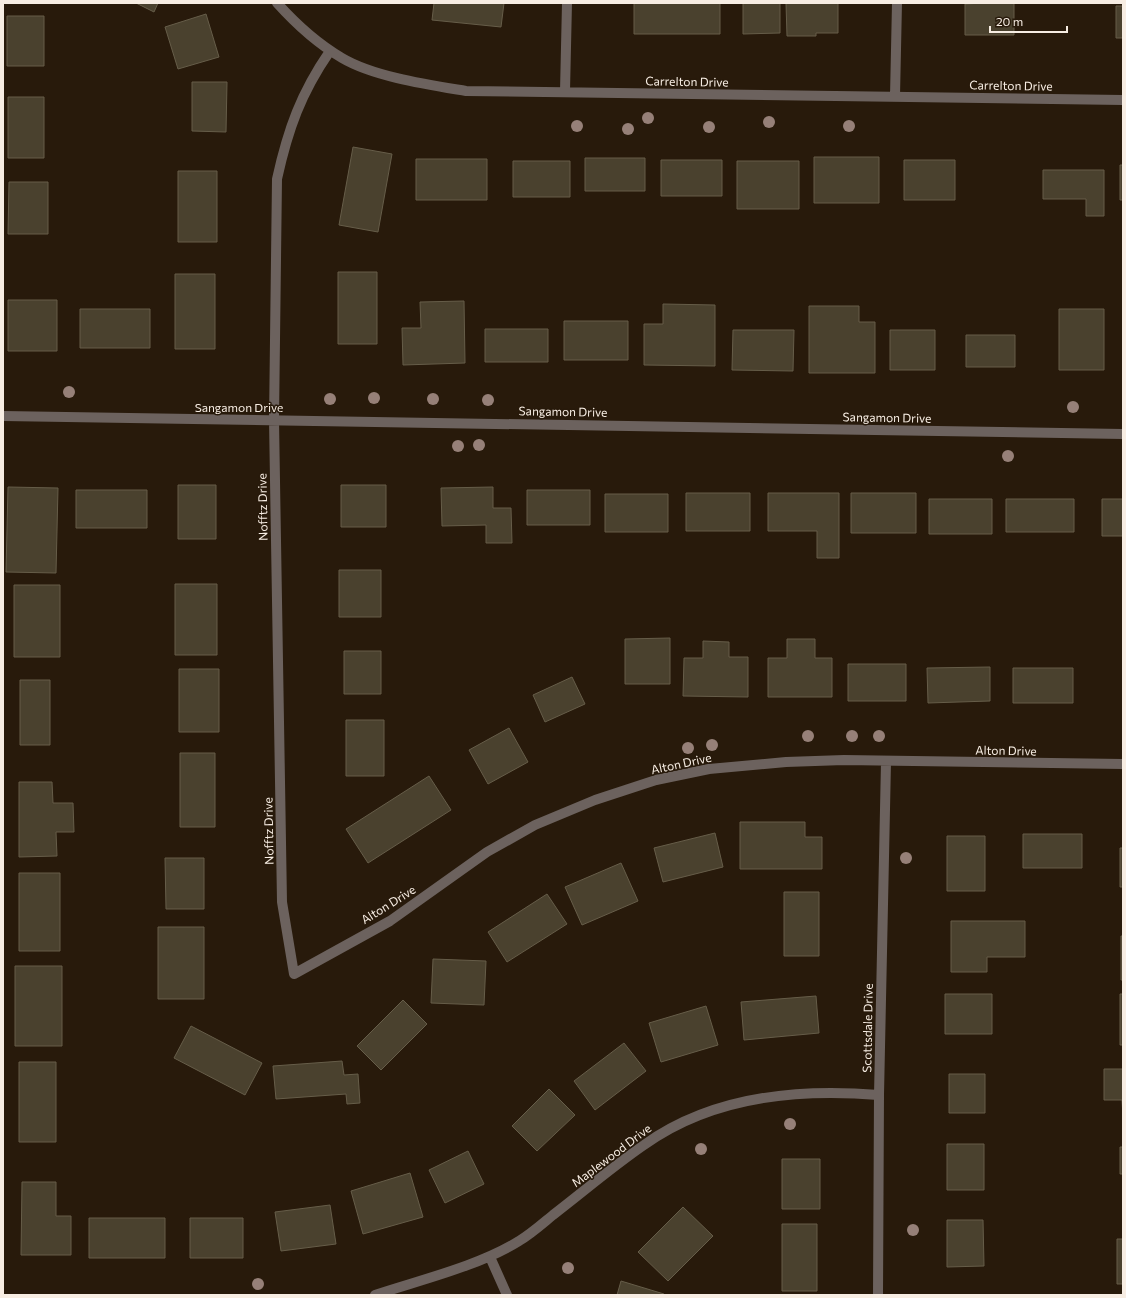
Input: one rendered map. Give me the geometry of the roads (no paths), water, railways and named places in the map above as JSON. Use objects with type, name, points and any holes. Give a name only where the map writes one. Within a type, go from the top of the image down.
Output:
[{"type":"street","name":"Carrelton Drive","points":[[277,3],[287,15],[330,51],[344,59],[374,71],[420,84],[466,91],[524,93],[565,91],[784,96],[895,96],[1123,100]]},
{"type":"street","points":[[565,91],[567,3]]},
{"type":"street","points":[[895,96],[896,3]]},
{"type":"street","name":"Nofftz Drive","points":[[294,974],[282,902],[274,420],[277,179],[285,142],[297,108],[317,70],[330,51]]},
{"type":"street","name":"Sangamon Drive","points":[[3,416],[1123,434]]},
{"type":"street","name":"Alton Drive","points":[[294,974],[390,921],[487,852],[535,825],[595,800],[656,780],[709,769],[786,762],[1123,764]]},
{"type":"street","name":"Scottsdale Drive","points":[[878,1295],[879,1095],[886,762]]},
{"type":"street","name":"Maplewood Drive","points":[[374,1295],[490,1257],[520,1241],[644,1144],[679,1124],[709,1111],[741,1101],[777,1096],[816,1093],[879,1095]]},
{"type":"street","points":[[490,1257],[507,1295]]}]
